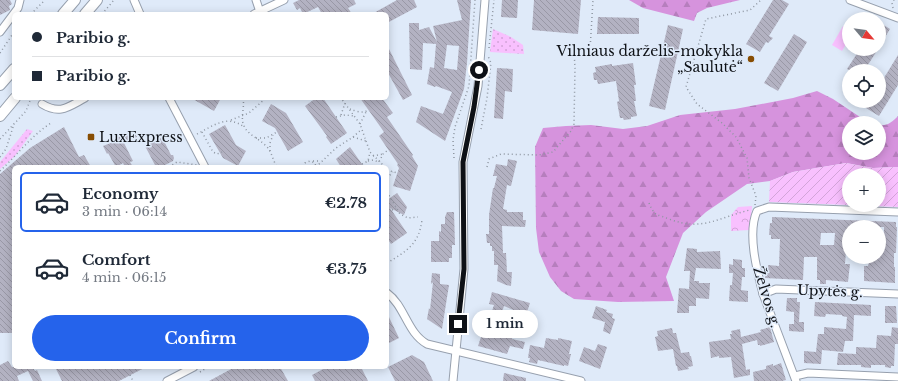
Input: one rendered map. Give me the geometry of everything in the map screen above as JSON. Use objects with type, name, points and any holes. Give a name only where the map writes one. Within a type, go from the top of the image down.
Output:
[{"type":"main road","points":[[65,12],[75,0]]},
{"type":"main road","points":[[87,12],[97,0]]},
{"type":"main road","points":[[0,85],[12,71]]},
{"type":"main road","points":[[0,116],[13,100]]},
{"type":"street","points":[[15,12],[18,8],[20,0]]},
{"type":"street","points":[[134,0],[139,12]]},
{"type":"street","points":[[256,0],[257,12]]},
{"type":"street","points":[[259,12],[284,0]]},
{"type":"street","points":[[453,381],[464,269],[463,162],[478,86],[485,0]]},
{"type":"street","points":[[850,0],[898,18]]},
{"type":"street","points":[[0,32],[12,16]]},
{"type":"street","points":[[42,104],[49,108],[58,110],[80,100]]},
{"type":"street","points":[[170,100],[190,137],[202,165]]},
{"type":"street","name":"Želvos g.","points":[[796,378],[763,294],[756,261],[753,234],[754,220],[757,211],[769,207],[898,212]]},
{"type":"street","name":"Upytės g.","points":[[763,294],[776,289],[898,294]]},
{"type":"street","points":[[389,295],[395,302],[413,331],[423,342],[432,346],[581,381]]},
{"type":"street","points":[[167,381],[190,369]]},
{"type":"street","points":[[796,378],[808,373],[898,377]]},
{"type":"path","points":[[33,12],[45,0]]},
{"type":"path","points":[[104,12],[114,0]]},
{"type":"path","points":[[454,158],[452,140],[469,86],[475,0]]},
{"type":"path","points":[[481,129],[487,98],[491,63],[488,57],[494,0]]},
{"type":"path","points":[[590,50],[592,0]]},
{"type":"path","points":[[649,203],[652,210],[661,218],[689,225],[710,224],[755,209],[756,196],[749,178],[748,158],[736,138],[722,123],[698,104],[686,87],[706,19],[750,10],[761,0]]},
{"type":"path","points":[[0,53],[12,35]]},
{"type":"path","points":[[487,167],[489,159],[501,154],[539,155],[553,152],[571,131],[574,124],[574,50]]},
{"type":"path","points":[[0,138],[26,111],[30,100]]},
{"type":"path","points":[[243,100],[244,108],[242,122],[244,127]]},
{"type":"path","points":[[230,121],[243,116],[264,100]]},
{"type":"path","points":[[343,100],[360,124],[370,152],[383,165]]},
{"type":"path","points":[[341,115],[344,110],[345,103]]},
{"type":"path","points":[[350,109],[358,112],[367,111],[360,124]]},
{"type":"path","points":[[336,117],[341,115],[355,116]]},
{"type":"path","points":[[190,137],[221,122],[235,121],[265,144],[270,150],[276,165]]},
{"type":"path","points":[[0,157],[6,149],[15,123]]},
{"type":"path","points":[[0,171],[38,131],[51,123]]},
{"type":"path","points":[[318,165],[336,148],[353,138],[362,128]]},
{"type":"path","points":[[204,135],[207,129]]},
{"type":"path","points":[[202,131],[213,152],[217,154],[222,152]]},
{"type":"path","points":[[256,138],[266,138],[277,132]]},
{"type":"path","points":[[270,150],[270,142],[274,134]]},
{"type":"path","points":[[353,138],[366,141]]},
{"type":"path","points":[[379,162],[383,154],[388,150]]},
{"type":"path","points":[[368,161],[370,152]]},
{"type":"path","points":[[373,156],[383,154]]},
{"type":"path","points":[[362,164],[373,160],[379,162]]},
{"type":"path","points":[[312,161],[315,165]]},
{"type":"path","points":[[305,165],[307,162],[321,161]]},
{"type":"path","points":[[172,165],[177,162],[196,165]]},
{"type":"path","points":[[389,171],[398,173]]},
{"type":"path","points":[[389,176],[393,172]]},
{"type":"path","points":[[389,196],[400,214],[408,218],[418,217]]},
{"type":"path","points":[[392,210],[396,208]]},
{"type":"path","points":[[389,262],[406,251],[415,242],[420,231],[422,220]]},
{"type":"path","points":[[130,375],[133,381]]},
{"type":"green space","points":[[629,0],[740,0],[707,8],[697,13],[694,21],[643,8]]},
{"type":"green space","points":[[842,28],[842,51],[832,45]]},
{"type":"green space","points":[[493,29],[511,37],[523,45],[524,54],[490,52]]},
{"type":"green space","points":[[817,91],[842,105],[842,108],[846,108],[858,116],[842,116],[842,160],[886,160],[886,125],[898,116],[898,167],[873,168],[846,163],[793,172],[770,181],[747,184],[706,212],[683,233],[666,277],[674,301],[618,302],[574,299],[561,291],[550,277],[539,252],[536,228],[535,147],[543,128],[591,125],[623,129],[647,126],[680,115],[735,109],[793,98]]},
{"type":"green space","points":[[27,129],[33,131],[15,156],[0,169],[0,162]]},
{"type":"green space","points":[[846,163],[873,168],[842,168],[842,205],[769,202],[770,181],[793,172]]},
{"type":"green space","points":[[898,167],[898,207],[886,207],[886,168],[873,168]]},
{"type":"green space","points":[[752,206],[750,230],[731,231],[731,215],[738,207]]},
{"type":"building","points":[[0,0],[10,0],[12,4],[9,6],[10,10],[0,15]]},
{"type":"building","points":[[299,0],[354,0],[356,4],[348,8],[351,12],[321,12],[318,7],[307,12],[302,12],[300,8],[297,10],[293,3]]},
{"type":"building","points":[[397,0],[414,0],[417,7],[389,22],[389,12],[376,12]]},
{"type":"building","points":[[457,0],[471,0],[464,89],[445,141],[416,122],[421,106],[443,114],[452,92],[427,84],[430,67],[434,68],[436,44],[423,43],[422,70],[410,69],[409,23],[419,23],[419,30],[429,27],[437,42],[433,26],[462,20]],"holes":[[[447,45],[459,46],[457,70],[444,68]]]},
{"type":"building","points":[[502,0],[518,0],[517,18],[501,17]]},
{"type":"building","points":[[534,0],[581,0],[578,34],[532,30]]},
{"type":"building","points":[[773,0],[782,0],[789,4],[769,36],[773,38],[768,43],[766,42],[760,52],[746,44]]},
{"type":"building","points":[[598,17],[639,18],[639,34],[597,34]]},
{"type":"building","points":[[668,25],[683,29],[665,110],[649,106]]},
{"type":"building","points":[[886,26],[890,29],[886,36]]},
{"type":"building","points":[[794,34],[807,42],[778,91],[764,83]]},
{"type":"building","points":[[389,49],[412,95],[403,100],[389,75]]},
{"type":"building","points":[[898,55],[898,85],[886,105],[886,75]]},
{"type":"building","points":[[855,56],[874,56],[868,64],[850,64]]},
{"type":"building","points":[[633,63],[636,85],[634,85],[636,101],[634,101],[637,116],[624,120],[623,118],[620,118],[617,102],[619,101],[616,81],[598,84],[597,80],[594,80],[593,73],[596,72],[595,67],[612,64],[612,66]]},
{"type":"building","points":[[497,68],[513,69],[512,92],[505,91],[503,119],[494,118]]},
{"type":"building","points":[[195,100],[220,100],[214,111]]},
{"type":"building","points":[[313,100],[324,100],[347,133],[331,144],[326,137],[327,136],[305,106]]},
{"type":"building","points":[[361,100],[383,100],[393,113],[387,117],[413,155],[412,156],[418,166],[410,191],[393,186],[399,168],[397,165],[398,164],[379,136],[384,132]]},
{"type":"building","points":[[271,104],[286,113],[303,142],[288,151],[275,128],[262,121]]},
{"type":"building","points":[[866,108],[884,108],[879,116]]},
{"type":"building","points":[[225,125],[236,145],[246,151],[239,165],[223,158],[209,134]]},
{"type":"building","points":[[64,127],[79,157],[84,155],[90,165],[12,165],[12,333],[0,333],[0,174],[30,148]]},
{"type":"building","points":[[133,130],[137,137],[124,143],[133,161],[130,162],[132,165],[124,165],[123,163],[115,165],[103,146],[113,142],[112,140]]},
{"type":"building","points":[[164,138],[171,155],[173,155],[173,161],[165,165],[155,165],[145,146]]},
{"type":"building","points":[[350,147],[363,165],[340,165],[336,159]]},
{"type":"building","points":[[508,159],[517,161],[511,186],[507,185],[503,209],[507,210],[507,212],[523,212],[523,220],[526,220],[525,227],[502,226],[503,253],[506,253],[507,272],[512,272],[511,286],[497,281],[498,265],[494,265],[494,251],[492,251],[492,246],[490,246],[490,243],[487,243],[486,234],[489,234],[489,215],[493,188],[497,176],[493,176],[496,164],[507,166]]},
{"type":"building","points":[[397,193],[407,207],[404,215],[390,208],[407,233],[391,244],[389,241],[389,199]]},
{"type":"building","points":[[447,212],[454,212],[455,245],[452,245],[452,258],[449,258],[449,262],[431,262],[431,241],[439,241],[439,231],[441,232],[441,224],[445,224]]},
{"type":"building","points":[[772,217],[846,220],[842,220],[842,264],[850,264],[848,282],[826,280],[826,284],[820,284],[820,280],[817,280],[817,257],[804,257],[803,280],[765,278],[766,271],[768,271],[768,265],[779,266],[780,239],[771,239],[771,235],[769,235],[770,223],[772,223]],"holes":[[[821,233],[835,233],[834,245],[820,245]]]},
{"type":"building","points":[[886,222],[896,222],[896,253],[894,253],[895,283],[864,281],[864,266],[868,266],[868,264],[886,264]]},
{"type":"building","points":[[687,248],[697,249],[697,252],[720,251],[721,269],[696,268],[694,281],[699,281],[699,283],[710,283],[709,299],[696,298],[696,306],[689,306],[689,313],[677,313],[679,288],[689,289],[690,271],[684,271]]},
{"type":"building","points":[[733,259],[742,260],[742,268],[745,268],[745,277],[742,277],[741,290],[748,291],[748,302],[729,301],[730,285],[732,285],[733,273],[729,273],[729,264],[733,265]]},
{"type":"building","points":[[432,273],[440,274],[440,284],[449,285],[442,329],[427,319],[429,308],[430,310],[433,282],[431,284]]},
{"type":"building","points":[[492,292],[530,303],[526,315],[504,306],[496,329],[513,333],[512,339],[525,342],[523,349],[510,346],[507,354],[478,346],[483,331],[485,332],[494,305],[489,304]]},
{"type":"building","points":[[787,298],[797,298],[797,302],[800,302],[799,322],[804,322],[804,332],[789,331],[789,324],[794,324],[794,312],[786,311]]},
{"type":"building","points":[[815,302],[871,305],[871,316],[854,315],[853,341],[845,341],[843,352],[822,350],[821,364],[804,363],[804,351],[816,352],[818,334],[824,334],[824,327],[846,329],[847,317],[842,315],[826,314],[825,317],[814,316]]},
{"type":"building","points":[[596,306],[613,314],[612,318],[615,319],[610,334],[603,331],[605,322],[592,318]]},
{"type":"building","points":[[885,306],[896,306],[897,323],[885,323]]},
{"type":"building","points":[[389,317],[399,338],[389,343]]},
{"type":"building","points":[[770,327],[774,342],[760,346],[758,345],[757,340],[742,344],[746,370],[750,369],[750,375],[734,378],[731,357],[719,358],[719,356],[711,358],[709,342],[731,339],[731,331],[740,329],[741,337],[761,332],[760,330]]},
{"type":"building","points":[[892,327],[898,328],[898,344],[895,344],[894,366],[891,366],[891,368],[885,367],[885,365],[871,365],[871,368],[861,367],[861,365],[837,365],[838,353],[856,354],[856,347],[876,348],[877,335],[891,336]]},
{"type":"building","points":[[672,328],[673,333],[676,333],[681,353],[689,352],[691,356],[693,366],[688,367],[689,369],[678,371],[673,349],[658,351],[655,337],[658,336],[657,331]]},
{"type":"building","points":[[546,338],[558,340],[558,338],[572,341],[568,366],[538,360],[537,364],[529,362],[530,358],[528,358],[530,345],[544,348]]},
{"type":"building","points":[[598,344],[607,347],[600,369],[579,361],[584,347],[595,351]]},
{"type":"building","points":[[412,355],[424,362],[433,381],[395,381],[389,366]]},
{"type":"building","points":[[8,361],[12,369],[37,370],[42,381],[33,381],[28,371],[17,376],[19,381],[0,381],[0,365]]},
{"type":"building","points":[[781,363],[786,380],[754,381],[753,372],[766,369],[766,366],[773,364],[773,366]]},
{"type":"building","points":[[56,369],[142,369],[119,381],[62,381]]},
{"type":"building","points":[[231,369],[281,369],[288,381],[209,381]]},
{"type":"building","points":[[323,369],[362,369],[368,381],[315,381],[312,375]]},
{"type":"building","points":[[504,373],[526,378],[526,381],[503,381]]},
{"type":"place","name":"Vilniaus darželis-mokykla „Saulutė“","points":[[751,59]]},
{"type":"place","name":"LuxExpress","points":[[91,137]]},
{"type":"route","points":[[458,324],[464,269],[463,162],[478,86],[479,70]]}]
